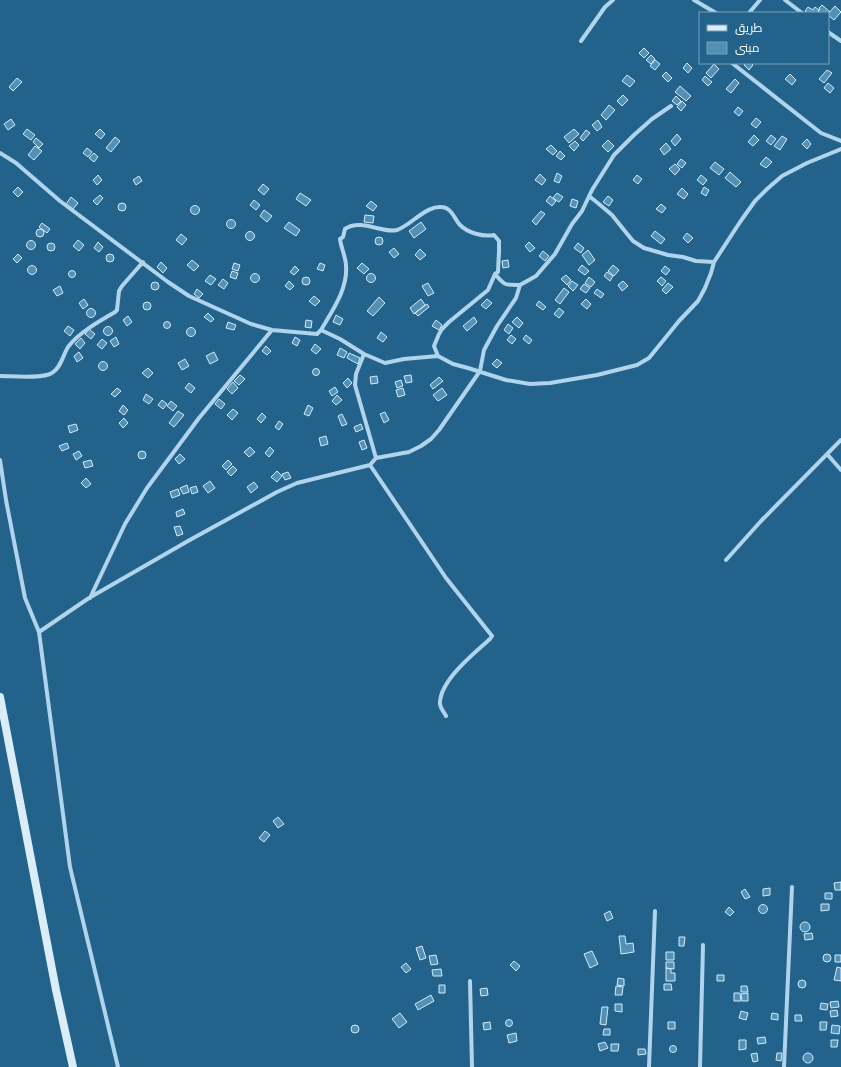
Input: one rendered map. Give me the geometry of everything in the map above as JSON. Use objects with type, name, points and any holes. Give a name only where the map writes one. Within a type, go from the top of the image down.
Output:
[{"type":"street","points":[[581,41],[605,7],[613,0]]},
{"type":"street","points":[[694,0],[714,12]]},
{"type":"street","points":[[750,12],[760,0]]},
{"type":"street","points":[[785,0],[801,12]]},
{"type":"street","points":[[829,33],[841,41]]},
{"type":"street","points":[[733,64],[821,133],[841,141]]},
{"type":"street","points":[[495,274],[506,285],[520,285],[536,276],[556,254],[572,224],[582,211],[592,190],[614,155],[652,119],[671,106]]},
{"type":"street","points":[[321,330],[385,364],[404,359],[438,356],[453,364],[506,380],[530,384],[550,383],[597,375],[637,365],[649,358],[698,300],[705,288],[714,262],[755,201],[767,188],[782,176],[841,149]]},
{"type":"street","points":[[0,152],[16,163],[60,201],[188,296],[251,324],[272,330],[317,334],[321,330],[344,287],[346,267],[340,239],[343,237],[345,229],[349,226],[361,225],[396,230],[425,212],[437,208],[446,208],[450,210],[460,225],[468,231],[485,236],[494,235],[498,238],[499,259],[498,272],[495,274],[488,290],[442,329],[434,346],[438,356]]},
{"type":"street","points":[[589,196],[612,215],[633,241],[644,248],[696,261],[714,262]]},
{"type":"street","points":[[0,376],[32,377],[48,376],[53,373],[57,369],[68,347],[73,341],[100,320],[117,310],[119,292],[122,286],[143,262]]},
{"type":"street","points":[[39,632],[89,598],[277,492],[297,483],[370,465],[376,458],[409,452],[431,439],[450,415],[480,371],[484,350],[497,326],[516,298],[520,285]]},
{"type":"street","points":[[89,598],[125,524],[147,488],[199,418],[272,330]]},
{"type":"street","points":[[364,354],[356,374],[355,385],[376,458]]},
{"type":"street","points":[[726,560],[761,521],[841,440]]},
{"type":"street","points":[[827,454],[841,470]]},
{"type":"street","points":[[0,460],[6,500],[25,598],[39,632],[70,867],[118,1067]]},
{"type":"street","points":[[370,465],[446,578],[492,636],[466,661],[444,687],[439,703],[446,716]]},
{"type":"street","points":[[0,492],[6,500]]},
{"type":"street","points":[[0,697],[72,1067]]},
{"type":"street","points":[[784,1067],[792,887]]},
{"type":"street","points":[[649,1067],[655,912]]},
{"type":"street","points":[[700,1067],[703,945]]},
{"type":"street","points":[[470,981],[472,1067]]},
{"type":"building","points":[[822,5],[830,12],[818,12],[820,9],[819,8]]},
{"type":"building","points":[[835,6],[841,12],[834,20],[829,16],[829,13]]},
{"type":"building","points":[[808,7],[813,10],[815,7],[819,10],[818,12],[805,11]]},
{"type":"building","points":[[644,48],[649,53],[644,58],[639,53]]},
{"type":"building","points":[[651,55],[655,59],[651,64],[646,60]]},
{"type":"building","points":[[655,60],[660,64],[655,70],[650,66]]},
{"type":"building","points":[[687,63],[692,68],[688,73],[683,68]]},
{"type":"building","points":[[714,64],[719,69],[711,78],[706,73]]},
{"type":"building","points":[[752,64],[753,65],[749,70],[744,65]]},
{"type":"building","points":[[827,70],[832,73],[824,83],[819,79]]},
{"type":"building","points":[[666,72],[672,78],[668,82],[662,76]]},
{"type":"building","points":[[790,74],[796,80],[792,85],[785,79]]},
{"type":"building","points":[[627,75],[635,81],[630,87],[622,81]]},
{"type":"building","points":[[705,76],[712,82],[708,86],[702,80]]},
{"type":"building","points":[[17,78],[22,82],[13,91],[9,87]]},
{"type":"building","points":[[735,79],[739,83],[731,93],[726,89]]},
{"type":"building","points":[[828,83],[834,88],[830,93],[824,88]]},
{"type":"building","points":[[680,86],[691,96],[686,101],[675,92]]},
{"type":"building","points":[[623,95],[628,100],[622,106],[617,101]]},
{"type":"building","points":[[676,96],[681,101],[677,105],[672,101]]},
{"type":"building","points":[[682,101],[686,105],[681,111],[677,107]]},
{"type":"building","points":[[609,105],[615,110],[606,120],[601,115]]},
{"type":"building","points":[[738,107],[743,111],[739,116],[734,112]]},
{"type":"building","points":[[756,118],[761,122],[756,128],[751,124]]},
{"type":"building","points":[[11,119],[15,125],[8,130],[4,124]]},
{"type":"building","points":[[598,120],[602,127],[597,131],[592,125]]},
{"type":"building","points":[[27,129],[35,135],[31,140],[23,134]]},
{"type":"building","points":[[100,129],[105,134],[101,139],[95,134]]},
{"type":"building","points":[[574,129],[579,134],[569,143],[564,137]]},
{"type":"building","points":[[586,130],[590,133],[583,141],[580,138]]},
{"type":"building","points":[[677,134],[681,139],[675,146],[671,141]]},
{"type":"building","points":[[754,135],[759,140],[753,146],[748,142]]},
{"type":"building","points":[[771,135],[776,139],[771,145],[766,141]]},
{"type":"building","points":[[782,136],[787,139],[780,150],[774,146]]},
{"type":"building","points":[[115,137],[120,141],[111,152],[106,148]]},
{"type":"building","points":[[36,138],[43,144],[39,148],[33,142]]},
{"type":"building","points":[[807,139],[811,144],[807,149],[802,144]]},
{"type":"building","points":[[608,140],[614,146],[608,152],[602,146]]},
{"type":"building","points":[[575,141],[579,145],[574,151],[569,146]]},
{"type":"building","points":[[666,143],[671,149],[664,155],[660,149]]},
{"type":"building","points":[[551,145],[557,151],[553,155],[546,149]]},
{"type":"building","points":[[35,146],[42,151],[34,160],[28,155]]},
{"type":"building","points":[[87,148],[92,152],[88,157],[83,153]]},
{"type":"building","points":[[560,151],[565,156],[561,160],[556,156]]},
{"type":"building","points":[[94,153],[98,157],[94,162],[89,158]]},
{"type":"building","points":[[766,157],[772,162],[766,168],[760,164]]},
{"type":"building","points":[[681,159],[686,163],[682,168],[677,164]]},
{"type":"building","points":[[715,162],[724,169],[719,175],[710,168]]},
{"type":"building","points":[[675,164],[680,169],[675,175],[669,169]]},
{"type":"building","points":[[730,172],[741,182],[736,187],[725,178]]},
{"type":"building","points":[[557,173],[562,176],[559,183],[554,181]]},
{"type":"building","points":[[540,174],[546,180],[542,185],[535,180]]},
{"type":"building","points":[[98,175],[102,180],[97,185],[93,180]]},
{"type":"building","points":[[637,175],[642,179],[638,184],[633,180]]},
{"type":"building","points":[[701,175],[707,180],[703,185],[697,180]]},
{"type":"building","points":[[139,176],[142,181],[136,185],[133,180]]},
{"type":"building","points":[[263,184],[269,189],[264,195],[258,190]]},
{"type":"building","points":[[18,187],[23,192],[18,197],[13,192]]},
{"type":"building","points":[[704,187],[709,190],[706,196],[701,193]]},
{"type":"building","points":[[682,188],[688,194],[684,199],[677,194]]},
{"type":"building","points":[[300,193],[311,200],[306,206],[296,199]]},
{"type":"building","points":[[557,193],[563,197],[559,202],[553,198]]},
{"type":"building","points":[[100,195],[103,198],[97,205],[93,201]]},
{"type":"building","points":[[550,196],[556,201],[552,206],[546,201]]},
{"type":"building","points":[[608,196],[613,200],[609,206],[603,202]]},
{"type":"building","points":[[71,197],[78,203],[73,209],[66,204]]},
{"type":"building","points":[[572,199],[578,201],[576,208],[570,206]]},
{"type":"building","points":[[254,200],[260,205],[256,210],[250,205]]},
{"type":"building","points":[[371,201],[377,206],[373,211],[366,206]]},
{"type":"building","points":[[122,203],[125,204],[125,210],[122,211],[119,210],[118,207],[119,204]]},
{"type":"building","points":[[661,204],[666,208],[662,213],[656,209]]},
{"type":"building","points":[[193,206],[197,206],[199,210],[197,214],[193,214],[191,212],[191,208]]},
{"type":"building","points":[[264,210],[272,216],[267,222],[260,216]]},
{"type":"building","points":[[541,211],[545,214],[536,225],[532,221]]},
{"type":"building","points":[[365,215],[374,216],[373,223],[364,222]]},
{"type":"building","points":[[231,219],[236,224],[231,229],[226,224]]},
{"type":"building","points":[[289,222],[300,230],[296,236],[284,228]]},
{"type":"building","points":[[421,222],[426,229],[414,238],[409,231]]},
{"type":"building","points":[[42,223],[50,229],[47,233],[39,227]]},
{"type":"building","points":[[40,229],[43,230],[43,236],[40,237],[37,236],[36,233],[37,230]]},
{"type":"building","points":[[250,231],[255,236],[250,241],[245,236]]},
{"type":"building","points":[[655,231],[665,239],[661,244],[651,236]]},
{"type":"building","points":[[687,233],[693,238],[688,243],[683,238]]},
{"type":"building","points":[[181,234],[187,239],[182,245],[176,240]]},
{"type":"building","points":[[377,237],[381,237],[383,241],[381,245],[377,245],[375,243],[375,239]]},
{"type":"building","points":[[31,240],[36,245],[31,250],[26,245]]},
{"type":"building","points":[[78,240],[84,245],[79,251],[73,246]]},
{"type":"building","points":[[98,242],[103,247],[99,252],[94,248]]},
{"type":"building","points":[[529,242],[535,248],[530,252],[525,246]]},
{"type":"building","points":[[49,243],[53,243],[55,247],[53,251],[49,251],[47,249],[47,245]]},
{"type":"building","points":[[578,243],[584,248],[581,253],[574,248]]},
{"type":"building","points":[[394,248],[399,254],[394,258],[389,252]]},
{"type":"building","points":[[420,249],[426,255],[420,260],[415,255]]},
{"type":"building","points":[[588,250],[595,260],[589,265],[582,255]]},
{"type":"building","points":[[543,251],[549,256],[545,261],[539,256]]},
{"type":"building","points":[[18,254],[22,258],[17,263],[13,259]]},
{"type":"building","points":[[110,254],[113,255],[113,261],[110,262],[107,261],[106,258],[107,255]]},
{"type":"building","points":[[192,260],[199,266],[194,271],[187,265]]},
{"type":"building","points":[[508,260],[509,267],[503,268],[502,261]]},
{"type":"building","points":[[161,262],[167,268],[163,273],[157,267]]},
{"type":"building","points":[[234,263],[240,265],[238,271],[232,269]]},
{"type":"building","points":[[320,263],[325,265],[323,271],[317,269]]},
{"type":"building","points":[[362,263],[369,269],[364,274],[357,268]]},
{"type":"building","points":[[582,265],[589,271],[585,275],[578,270]]},
{"type":"building","points":[[613,265],[619,270],[614,276],[608,271]]},
{"type":"building","points":[[30,266],[34,266],[36,270],[34,274],[30,274],[28,272],[28,268]]},
{"type":"building","points":[[295,266],[299,270],[294,275],[290,272]]},
{"type":"building","points":[[665,266],[670,270],[666,275],[661,271]]},
{"type":"building","points":[[72,270],[75,271],[75,277],[72,278],[69,277],[68,274],[69,271]]},
{"type":"building","points":[[232,271],[238,273],[236,279],[230,277]]},
{"type":"building","points":[[607,272],[613,276],[610,281],[604,276]]},
{"type":"building","points":[[253,274],[257,274],[259,278],[257,282],[253,282],[251,280],[251,276]]},
{"type":"building","points":[[369,274],[373,274],[375,278],[373,282],[369,282],[367,280],[367,276]]},
{"type":"building","points":[[210,275],[216,279],[211,285],[205,281]]},
{"type":"building","points":[[566,275],[571,280],[567,285],[561,279]]},
{"type":"building","points":[[304,277],[308,277],[310,281],[308,285],[304,285],[302,283],[302,279]]},
{"type":"building","points":[[589,277],[595,282],[591,287],[585,283]]},
{"type":"building","points":[[661,277],[666,281],[662,286],[657,281]]},
{"type":"building","points":[[223,279],[228,283],[224,289],[218,285]]},
{"type":"building","points":[[289,281],[294,286],[290,290],[285,286]]},
{"type":"building","points":[[572,281],[578,285],[573,291],[568,286]]},
{"type":"building","points":[[623,281],[628,286],[622,291],[618,285]]},
{"type":"building","points":[[155,282],[158,283],[158,289],[155,290],[152,289],[151,286],[152,283]]},
{"type":"building","points":[[428,283],[434,293],[428,296],[422,286]]},
{"type":"building","points":[[668,283],[673,287],[666,294],[662,290]]},
{"type":"building","points":[[584,284],[590,288],[586,293],[580,289]]},
{"type":"building","points":[[60,286],[63,293],[57,296],[53,290]]},
{"type":"building","points":[[564,288],[569,292],[560,304],[555,300]]},
{"type":"building","points":[[197,289],[203,294],[199,298],[194,294]]},
{"type":"building","points":[[597,289],[604,294],[601,298],[594,293]]},
{"type":"building","points":[[314,296],[320,301],[315,306],[309,301]]},
{"type":"building","points":[[379,297],[385,303],[373,316],[367,311]]},
{"type":"building","points":[[84,299],[88,305],[83,309],[79,303]]},
{"type":"building","points":[[421,299],[425,305],[414,314],[410,308]]},
{"type":"building","points":[[487,299],[492,303],[486,309],[481,305]]},
{"type":"building","points":[[586,299],[591,304],[587,309],[581,304]]},
{"type":"building","points":[[539,301],[546,307],[543,310],[536,305]]},
{"type":"building","points":[[145,302],[149,302],[151,306],[149,310],[145,310],[143,308],[143,304]]},
{"type":"building","points":[[427,304],[429,307],[418,316],[415,313]]},
{"type":"building","points":[[91,308],[96,313],[91,318],[86,313]]},
{"type":"building","points":[[559,308],[564,312],[559,318],[554,314]]},
{"type":"building","points":[[208,313],[214,319],[211,322],[204,317]]},
{"type":"building","points":[[336,315],[343,319],[340,325],[333,322]]},
{"type":"building","points":[[128,316],[132,322],[127,326],[123,320]]},
{"type":"building","points":[[474,317],[477,322],[467,331],[463,326]]},
{"type":"building","points":[[517,317],[523,323],[519,328],[512,322]]},
{"type":"building","points":[[306,320],[312,321],[311,328],[305,327]]},
{"type":"building","points":[[436,320],[442,325],[439,330],[432,326]]},
{"type":"building","points":[[167,321],[170,322],[170,328],[167,329],[164,328],[163,325],[164,322]]},
{"type":"building","points":[[228,322],[236,325],[234,330],[226,328]]},
{"type":"building","points":[[508,324],[513,328],[509,334],[504,330]]},
{"type":"building","points":[[68,326],[74,330],[70,336],[64,331]]},
{"type":"building","points":[[108,326],[113,331],[108,336],[103,331]]},
{"type":"building","points":[[191,327],[196,332],[191,337],[186,332]]},
{"type":"building","points":[[89,329],[95,334],[91,339],[85,334]]},
{"type":"building","points":[[381,332],[387,337],[383,342],[377,338]]},
{"type":"building","points":[[511,335],[516,339],[512,344],[507,340]]},
{"type":"building","points":[[526,335],[532,340],[529,344],[523,339]]},
{"type":"building","points":[[116,337],[119,344],[114,347],[110,341]]},
{"type":"building","points":[[295,337],[300,340],[297,346],[292,343]]},
{"type":"building","points":[[81,338],[85,343],[80,349],[75,344]]},
{"type":"building","points":[[102,339],[107,343],[102,349],[97,345]]},
{"type":"building","points":[[315,344],[321,349],[316,354],[311,350]]},
{"type":"building","points":[[266,346],[271,351],[267,355],[262,351]]},
{"type":"building","points":[[340,348],[347,352],[344,358],[337,355]]},
{"type":"building","points":[[79,352],[83,358],[77,362],[74,356]]},
{"type":"building","points":[[214,352],[218,360],[210,364],[206,356]]},
{"type":"building","points":[[349,353],[360,358],[358,364],[347,358]]},
{"type":"building","points":[[185,359],[189,366],[182,370],[178,363]]},
{"type":"building","points":[[497,359],[502,363],[497,368],[492,364]]},
{"type":"building","points":[[103,361],[108,366],[103,371],[98,366]]},
{"type":"building","points":[[148,368],[153,373],[148,378],[142,373]]},
{"type":"building","points":[[316,368],[319,369],[319,375],[316,376],[313,375],[312,372],[313,369]]},
{"type":"building","points":[[240,375],[245,379],[239,385],[234,381]]},
{"type":"building","points":[[411,375],[412,382],[406,383],[404,376]]},
{"type":"building","points":[[377,376],[378,383],[371,384],[370,377]]},
{"type":"building","points":[[439,377],[443,381],[433,389],[430,385]]},
{"type":"building","points":[[348,378],[352,383],[347,388],[343,383]]},
{"type":"building","points":[[401,380],[403,386],[397,388],[395,382]]},
{"type":"building","points":[[233,382],[238,388],[232,394],[227,389]]},
{"type":"building","points":[[189,383],[195,388],[191,393],[185,388]]},
{"type":"building","points":[[335,387],[338,392],[332,396],[329,391]]},
{"type":"building","points":[[117,388],[121,391],[115,397],[111,394]]},
{"type":"building","points":[[403,388],[405,395],[398,397],[396,390]]},
{"type":"building","points":[[442,388],[447,395],[438,401],[433,395]]},
{"type":"building","points":[[146,394],[153,399],[149,404],[143,400]]},
{"type":"building","points":[[337,395],[342,400],[336,405],[332,401]]},
{"type":"building","points":[[219,399],[225,404],[221,409],[215,404]]},
{"type":"building","points":[[162,400],[167,404],[163,409],[158,405]]},
{"type":"building","points":[[171,401],[177,406],[173,411],[167,406]]},
{"type":"building","points":[[123,405],[128,410],[124,415],[119,411]]},
{"type":"building","points":[[308,405],[313,408],[309,416],[304,414]]},
{"type":"building","points":[[233,409],[238,413],[232,420],[227,415]]},
{"type":"building","points":[[178,411],[184,415],[174,427],[169,423]]},
{"type":"building","points":[[385,412],[389,420],[384,423],[380,414]]},
{"type":"building","points":[[262,413],[266,417],[261,423],[257,419]]},
{"type":"building","points":[[342,414],[347,424],[342,426],[338,416]]},
{"type":"building","points":[[124,418],[128,423],[123,428],[119,423]]},
{"type":"building","points":[[279,421],[283,424],[279,430],[275,427]]},
{"type":"building","points":[[76,424],[78,430],[70,433],[68,426]]},
{"type":"building","points":[[361,424],[363,429],[356,432],[354,427]]},
{"type":"building","points":[[326,436],[328,444],[321,446],[319,438]]},
{"type":"building","points":[[364,440],[367,448],[362,450],[359,442]]},
{"type":"building","points":[[67,443],[69,448],[62,451],[59,446]]},
{"type":"building","points":[[250,447],[255,452],[249,457],[244,452]]},
{"type":"building","points":[[270,447],[274,451],[269,457],[265,453]]},
{"type":"building","points":[[79,451],[82,456],[76,460],[73,454]]},
{"type":"building","points":[[142,451],[145,452],[145,458],[142,459],[139,458],[138,455],[139,452]]},
{"type":"building","points":[[180,454],[185,459],[179,464],[175,459]]},
{"type":"building","points":[[91,460],[93,466],[85,468],[83,462]]},
{"type":"building","points":[[228,460],[232,464],[226,470],[222,466]]},
{"type":"building","points":[[233,466],[237,470],[231,476],[227,472]]},
{"type":"building","points":[[277,471],[282,476],[277,482],[271,477]]},
{"type":"building","points":[[288,472],[291,478],[285,480],[282,474]]},
{"type":"building","points":[[86,478],[91,484],[86,488],[81,483]]},
{"type":"building","points":[[210,481],[215,488],[208,493],[203,486]]},
{"type":"building","points":[[254,482],[258,487],[251,493],[247,487]]},
{"type":"building","points":[[187,485],[189,492],[183,494],[180,488]]},
{"type":"building","points":[[196,486],[198,492],[192,494],[190,488]]},
{"type":"building","points":[[178,489],[180,495],[172,498],[170,492]]},
{"type":"building","points":[[183,509],[185,514],[177,517],[176,512]]},
{"type":"building","points":[[180,526],[183,534],[177,536],[174,527]]},
{"type":"building","points":[[278,817],[284,824],[278,828],[273,821]]},
{"type":"building","points":[[265,831],[270,835],[264,842],[259,838]]},
{"type":"building","points":[[841,882],[841,890],[835,890],[834,883]]},
{"type":"building","points":[[770,888],[770,895],[763,896],[763,889]]},
{"type":"building","points":[[745,889],[750,897],[745,899],[741,892]]},
{"type":"building","points":[[825,893],[832,893],[832,899],[825,899]]},
{"type":"building","points":[[821,904],[829,904],[829,910],[821,911]]},
{"type":"building","points":[[761,905],[765,905],[767,909],[765,913],[761,913],[759,911],[759,907]]},
{"type":"building","points":[[729,907],[734,912],[730,916],[725,912]]},
{"type":"building","points":[[610,911],[613,918],[607,921],[604,914]]},
{"type":"building","points":[[805,922],[810,927],[805,932],[800,927]]},
{"type":"building","points":[[812,933],[813,939],[805,940],[804,934]]},
{"type":"building","points":[[619,936],[625,936],[626,944],[633,943],[634,952],[621,954]]},
{"type":"building","points":[[679,937],[685,937],[684,946],[679,946]]},
{"type":"building","points":[[422,946],[426,958],[420,960],[416,948]]},
{"type":"building","points":[[592,951],[598,964],[590,968],[584,954]]},
{"type":"building","points":[[666,952],[674,952],[674,960],[666,960]]},
{"type":"building","points":[[825,954],[829,954],[831,958],[829,962],[825,962],[823,960],[823,956]]},
{"type":"building","points":[[436,955],[438,964],[431,965],[429,956]]},
{"type":"building","points":[[835,955],[841,955],[841,962],[835,962]]},
{"type":"building","points":[[514,961],[520,966],[516,971],[510,965]]},
{"type":"building","points":[[666,962],[674,962],[674,969],[666,968]]},
{"type":"building","points":[[406,963],[411,969],[406,973],[401,967]]},
{"type":"building","points":[[837,967],[841,968],[841,981],[834,980]]},
{"type":"building","points":[[666,968],[671,969],[671,973],[675,973],[675,981],[666,981]]},
{"type":"building","points":[[441,969],[442,976],[433,976],[432,970]]},
{"type":"building","points":[[717,975],[724,975],[724,981],[717,981]]},
{"type":"building","points":[[618,978],[624,979],[624,986],[617,985]]},
{"type":"building","points":[[800,980],[804,980],[806,984],[804,988],[800,988],[798,986],[798,982]]},
{"type":"building","points":[[664,984],[671,984],[672,990],[664,990]]},
{"type":"building","points":[[439,985],[445,985],[445,993],[439,993]]},
{"type":"building","points":[[616,986],[623,987],[622,995],[615,995]]},
{"type":"building","points":[[741,986],[747,986],[748,992],[741,992]]},
{"type":"building","points":[[487,988],[488,995],[481,996],[480,989]]},
{"type":"building","points":[[734,993],[740,993],[741,1001],[734,1001]]},
{"type":"building","points":[[748,993],[748,1001],[742,1001],[741,994]]},
{"type":"building","points":[[431,995],[434,1001],[418,1010],[415,1004]]},
{"type":"building","points":[[838,1001],[839,1007],[831,1008],[830,1002]]},
{"type":"building","points":[[821,1003],[828,1004],[827,1010],[820,1009]]},
{"type":"building","points":[[615,1004],[622,1004],[622,1012],[615,1011]]},
{"type":"building","points":[[602,1007],[608,1007],[606,1025],[600,1024]]},
{"type":"building","points":[[837,1010],[838,1016],[831,1017],[830,1011]]},
{"type":"building","points":[[741,1011],[748,1013],[746,1020],[739,1018]]},
{"type":"building","points":[[400,1013],[407,1022],[399,1028],[392,1019]]},
{"type":"building","points":[[772,1013],[778,1014],[778,1020],[771,1019]]},
{"type":"building","points":[[795,1015],[801,1015],[802,1021],[795,1021]]},
{"type":"building","points":[[509,1019],[512,1020],[512,1026],[509,1027],[506,1026],[505,1023],[506,1020]]},
{"type":"building","points":[[490,1022],[491,1029],[484,1030],[483,1023]]},
{"type":"building","points":[[668,1022],[675,1022],[675,1029],[668,1029]]},
{"type":"building","points":[[820,1022],[827,1022],[826,1030],[820,1030]]},
{"type":"building","points":[[355,1025],[358,1026],[358,1032],[355,1033],[352,1032],[351,1029],[352,1026]]},
{"type":"building","points":[[832,1025],[840,1026],[839,1034],[831,1033]]},
{"type":"building","points":[[604,1029],[610,1029],[610,1035],[603,1035]]},
{"type":"building","points":[[516,1033],[517,1041],[509,1043],[507,1035]]},
{"type":"building","points":[[765,1037],[766,1043],[758,1044],[757,1038]]},
{"type":"building","points":[[739,1040],[746,1040],[746,1049],[739,1050]]},
{"type":"building","points":[[831,1040],[838,1040],[837,1047],[831,1047]]},
{"type":"building","points":[[605,1042],[608,1048],[600,1051],[598,1044]]},
{"type":"building","points":[[611,1044],[619,1044],[618,1051],[611,1051]]},
{"type":"building","points":[[673,1045],[676,1046],[676,1052],[673,1053],[670,1052],[669,1049],[670,1046]]},
{"type":"building","points":[[638,1049],[645,1049],[646,1054],[638,1055]]},
{"type":"building","points":[[757,1053],[758,1061],[753,1062],[751,1054]]},
{"type":"building","points":[[777,1053],[782,1053],[781,1061],[776,1060]]},
{"type":"building","points":[[808,1053],[813,1058],[808,1063],[803,1058]]}]
